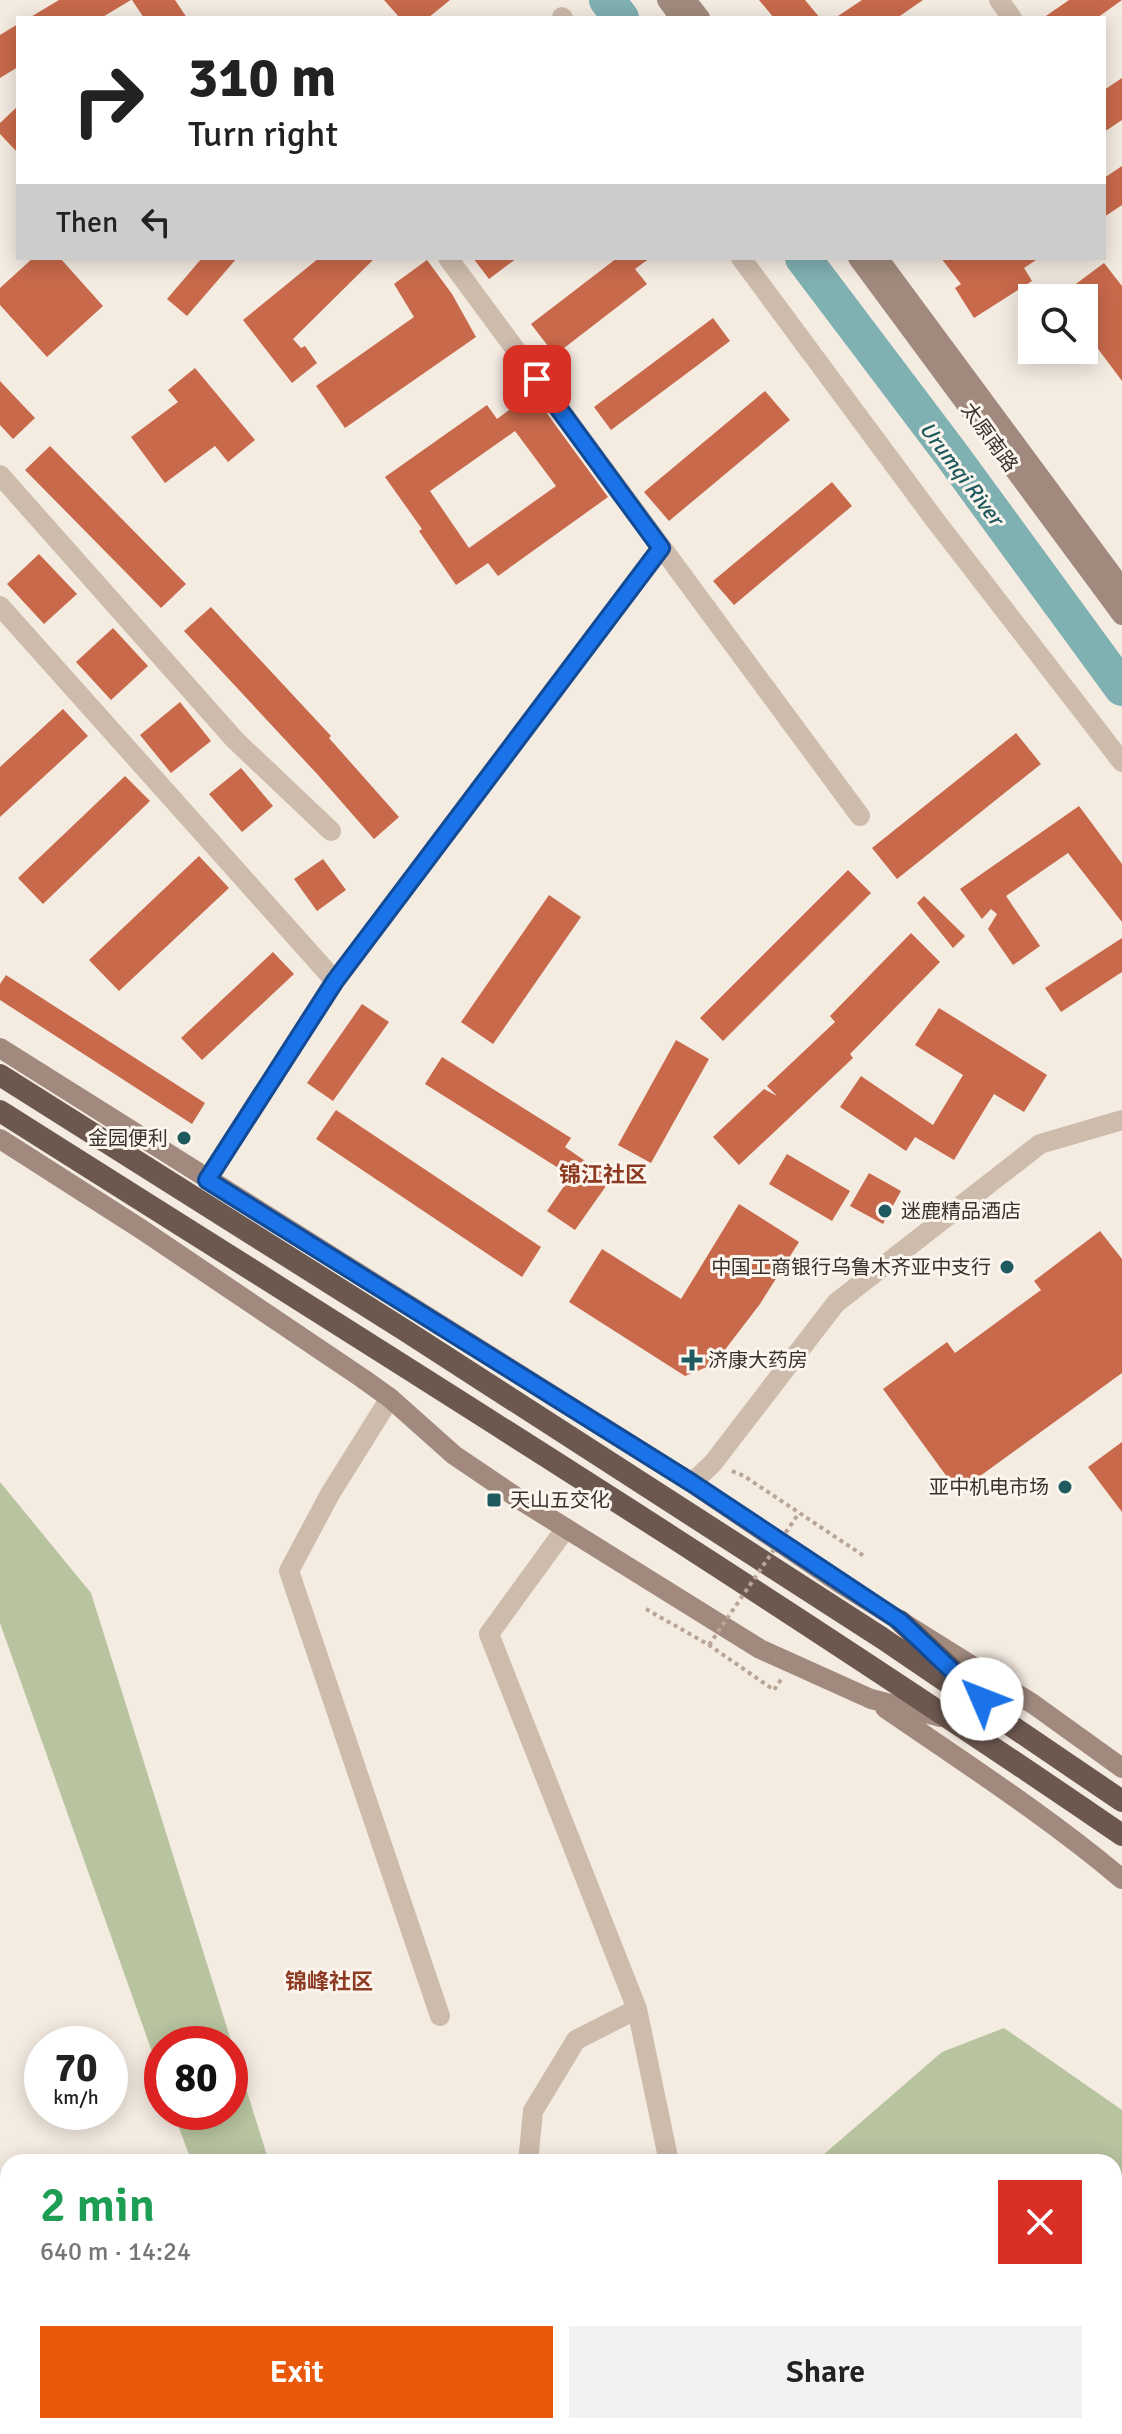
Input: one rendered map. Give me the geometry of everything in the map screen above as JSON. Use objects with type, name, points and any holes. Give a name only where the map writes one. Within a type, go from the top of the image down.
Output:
[{"type":"highway","points":[[0,1075],[406,1331],[882,1638],[1122,1801]]},
{"type":"highway","points":[[0,1111],[411,1368],[953,1720],[1122,1835]]},
{"type":"highway","points":[[900,1621],[1003,1719]]},
{"type":"main road","points":[[686,0],[698,16]]},
{"type":"main road","name":"太原南路","points":[[859,260],[1122,615]]},
{"type":"main road","points":[[879,260],[1122,588]]},
{"type":"main road","points":[[0,1048],[692,1483],[900,1621],[1033,1704],[1122,1768]]},
{"type":"main road","points":[[0,1139],[141,1229],[390,1398],[454,1455],[760,1649],[871,1699],[953,1720]]},
{"type":"main road","points":[[871,1699],[981,1774],[1122,1879]]},
{"type":"street","points":[[449,260],[860,816]]},
{"type":"street","points":[[742,260],[935,520],[1122,762]]},
{"type":"street","points":[[0,475],[235,740],[331,831]]},
{"type":"street","points":[[207,1180],[335,981],[661,548]]},
{"type":"street","points":[[0,606],[335,981]]},
{"type":"street","points":[[692,1483],[713,1463],[836,1303],[1040,1144],[1122,1120]]},
{"type":"street","points":[[390,1398],[330,1494],[289,1571],[440,2016]]},
{"type":"street","points":[[566,1528],[489,1634],[637,2009],[667,2154]]},
{"type":"street","points":[[529,2154],[533,2111],[576,2040],[637,2009]]},
{"type":"path","points":[[744,1476],[864,1556]]},
{"type":"path","points":[[709,1645],[799,1513]]},
{"type":"path","points":[[646,1609],[709,1645],[774,1690]]},
{"type":"green space","points":[[0,1482],[91,1593],[226,2026],[144,2026],[144,2029],[0,1623]]},
{"type":"green space","points":[[1004,2028],[1122,2110],[1122,2154],[824,2154],[942,2052]]},
{"type":"green space","points":[[248,2095],[266,2154],[189,2154],[180,2130],[248,2130]]},
{"type":"building","points":[[59,0],[131,0],[104,16],[32,16]]},
{"type":"building","points":[[132,0],[175,0],[186,16],[143,16]]},
{"type":"building","points":[[384,0],[450,0],[430,16],[398,16]]},
{"type":"building","points":[[759,0],[805,0],[818,16],[772,16]]},
{"type":"building","points":[[862,0],[923,0],[900,16],[838,16]]},
{"type":"building","points":[[1069,0],[1122,0],[1100,16],[1046,16]]},
{"type":"building","points":[[16,25],[16,68],[0,78],[0,35]]},
{"type":"building","points":[[1122,78],[1122,120],[1106,131],[1106,89]]},
{"type":"building","points":[[16,108],[16,151],[0,134],[0,123]]},
{"type":"building","points":[[1122,166],[1122,205],[1106,216],[1106,177]]},
{"type":"building","points":[[31,260],[62,260],[103,306],[47,357],[0,305],[0,288]]},
{"type":"building","points":[[200,260],[235,260],[187,316],[167,299]]},
{"type":"building","points":[[317,260],[373,260],[293,339],[301,348],[305,346],[317,363],[292,383],[243,320]]},
{"type":"building","points":[[427,260],[452,294],[476,337],[345,428],[316,386],[414,317],[394,284]]},
{"type":"building","points":[[475,260],[514,260],[489,279]]},
{"type":"building","points":[[614,260],[647,260],[635,269],[647,284],[555,355],[531,324]]},
{"type":"building","points":[[943,260],[1036,260],[1024,268],[1032,281],[1018,284],[1018,290],[974,318],[955,288],[961,284]]},
{"type":"building","points":[[1104,263],[1122,286],[1122,381],[1098,349],[1098,284],[1076,284]]},
{"type":"building","points":[[713,318],[730,341],[611,430],[594,407]]},
{"type":"building","points":[[195,368],[255,440],[228,462],[215,446],[165,483],[131,437],[178,402],[168,390]]},
{"type":"building","points":[[0,381],[35,418],[13,439],[0,425]]},
{"type":"building","points":[[765,391],[790,420],[669,521],[644,492]]},
{"type":"building","points":[[532,393],[608,497],[498,576],[488,563],[456,585],[385,477],[487,405],[497,419]],"holes":[[[515,431],[556,486],[469,548],[430,491]]]},
{"type":"building","points":[[50,446],[186,584],[161,608],[25,470]]},
{"type":"building","points":[[832,482],[852,506],[734,605],[713,581]]},
{"type":"building","points":[[39,554],[77,594],[44,624],[7,584]]},
{"type":"building","points":[[211,607],[331,736],[329,738],[399,817],[374,839],[184,631]]},
{"type":"building","points":[[113,628],[148,666],[111,700],[76,662]]},
{"type":"building","points":[[180,702],[211,741],[171,773],[140,735]]},
{"type":"building","points":[[63,709],[88,736],[0,817],[0,767]]},
{"type":"building","points":[[1016,733],[1041,764],[897,879],[872,848]]},
{"type":"building","points":[[241,768],[273,806],[242,832],[209,794]]},
{"type":"building","points":[[125,776],[150,801],[43,904],[18,878]]},
{"type":"building","points":[[1079,806],[1122,864],[1122,922],[1068,853],[1006,896],[1040,946],[1013,965],[988,929],[997,914],[991,909],[982,919],[960,889]]},
{"type":"building","points":[[199,856],[229,888],[119,991],[89,960]]},
{"type":"building","points":[[323,859],[346,890],[317,911],[294,879]]},
{"type":"building","points":[[848,870],[871,893],[723,1041],[700,1018]]},
{"type":"building","points":[[549,895],[581,917],[493,1044],[461,1022]]},
{"type":"building","points":[[924,896],[965,936],[953,948],[917,903]]},
{"type":"building","points":[[911,933],[940,962],[850,1054],[853,1058],[739,1165],[713,1137],[764,1089],[777,1096],[767,1086],[835,1022],[830,1016]]},
{"type":"building","points":[[1122,938],[1122,972],[1061,1012],[1045,988]]},
{"type":"building","points":[[273,952],[294,974],[202,1060],[181,1038]]},
{"type":"building","points":[[6,975],[205,1103],[192,1124],[0,1000],[0,984]]},
{"type":"building","points":[[362,1004],[389,1022],[333,1101],[307,1083]]},
{"type":"building","points":[[939,1008],[1047,1075],[1024,1112],[994,1094],[954,1160],[915,1137],[906,1151],[840,1107],[861,1076],[933,1125],[963,1075],[915,1045]]},
{"type":"building","points":[[676,1040],[709,1059],[651,1163],[618,1145]]},
{"type":"building","points":[[442,1057],[571,1138],[565,1147],[611,1179],[575,1230],[547,1211],[571,1176],[425,1084]]},
{"type":"building","points":[[336,1110],[541,1247],[522,1277],[316,1139]]},
{"type":"building","points":[[787,1154],[850,1191],[832,1221],[769,1184]]},
{"type":"building","points":[[869,1173],[901,1191],[883,1224],[850,1206]]},
{"type":"building","points":[[739,1204],[799,1242],[760,1304],[714,1364],[685,1376],[569,1302],[602,1249],[681,1299]]},
{"type":"building","points":[[1100,1231],[1122,1259],[1122,1373],[958,1492],[883,1389],[947,1342],[955,1353],[1041,1290],[1034,1281]]},
{"type":"building","points":[[1122,1442],[1122,1512],[1088,1467]]},
{"type":"waterway","name":"Urumqi River","points":[[607,0],[619,16]]},
{"type":"waterway","name":"Urumqi River","points":[[805,260],[1122,688]]},
{"type":"place","name":"金园便利","points":[[184,1138]]},
{"type":"place","name":"迷鹿精品酒店","points":[[885,1211]]},
{"type":"place","name":"中国工商银行乌鲁木齐亚中支行","points":[[1007,1267]]},
{"type":"place","name":"济康大药房","points":[[692,1360]]},
{"type":"place","name":"亚中机电市场","points":[[1065,1487]]},
{"type":"place","name":"天山五交化","points":[[494,1500]]},
{"type":"district","name":"锦江社区","points":[[603,1174]]},
{"type":"district","name":"锦峰社区","points":[[329,1981]]},
{"type":"route","points":[[537,379],[661,548],[335,981],[207,1180],[692,1483],[900,1621],[982,1699]]}]
